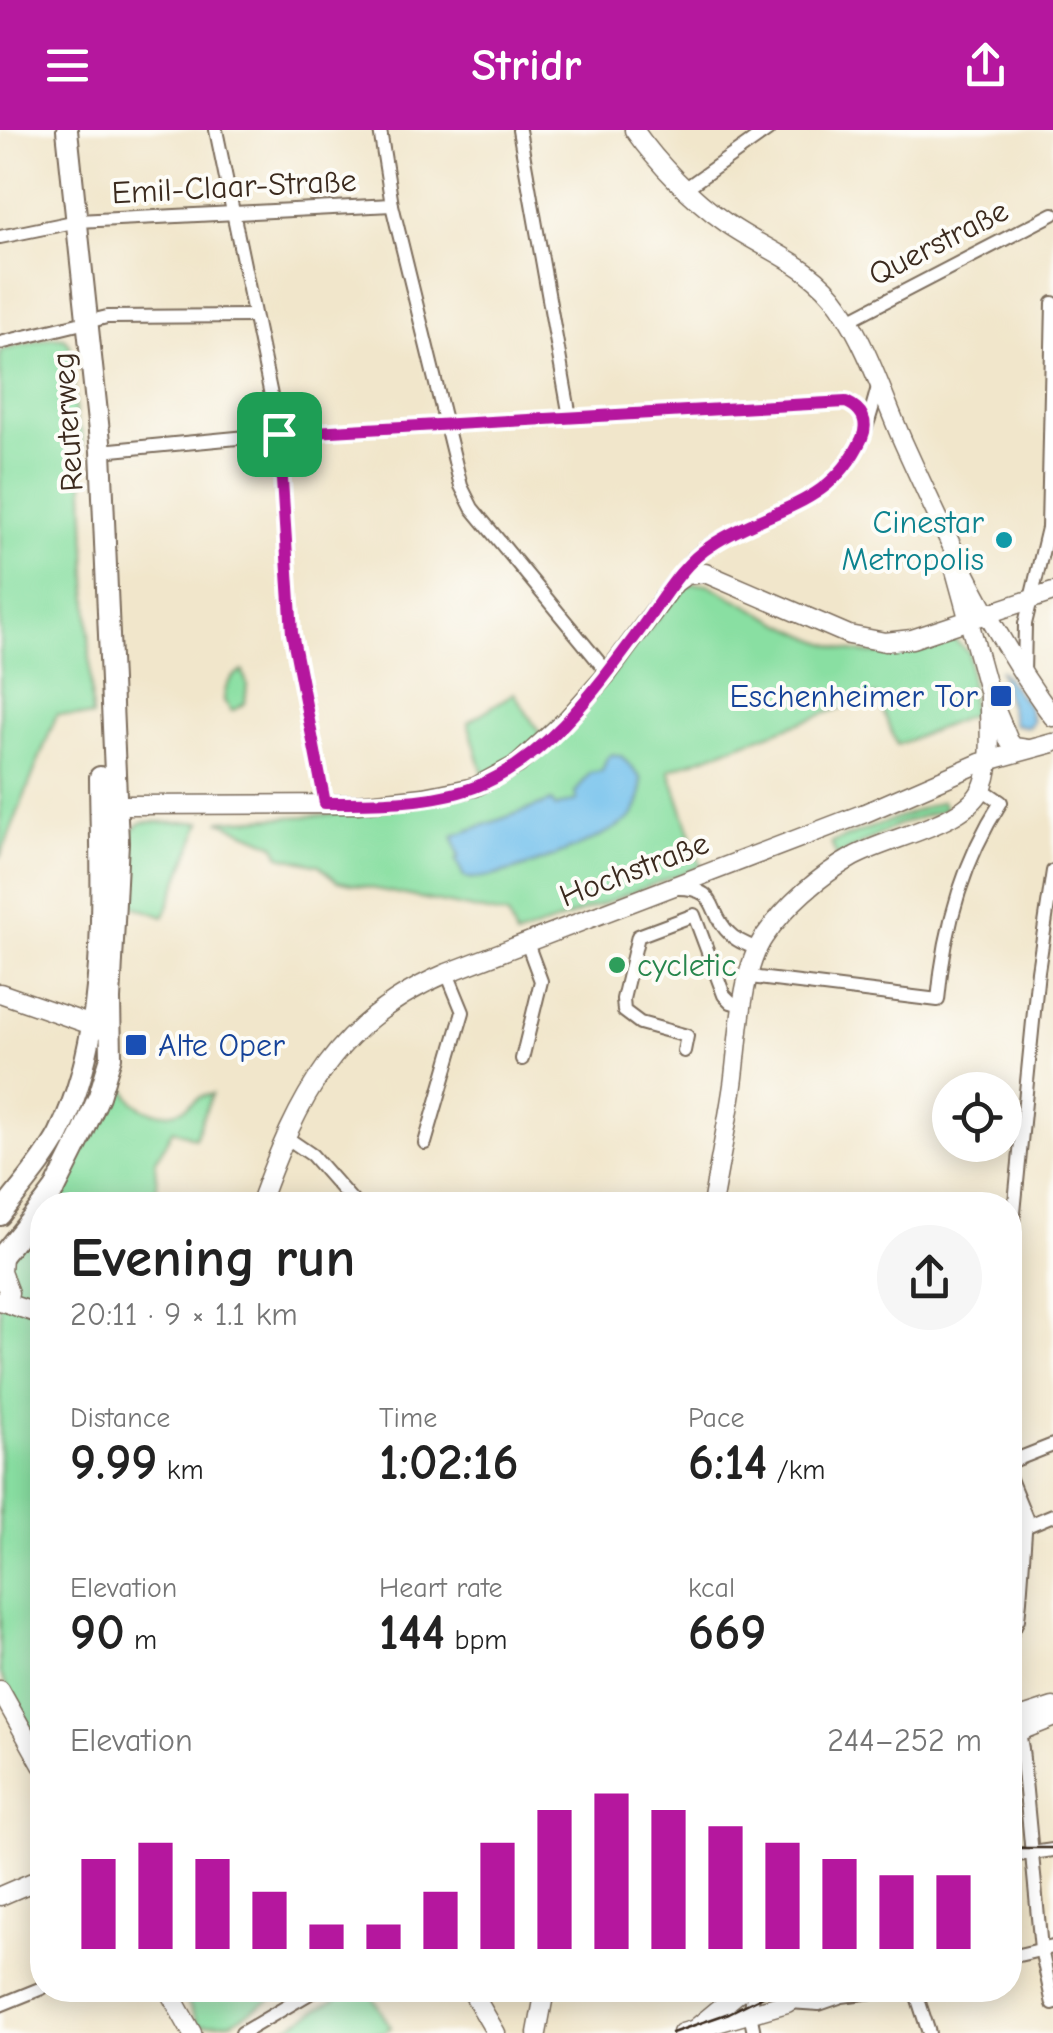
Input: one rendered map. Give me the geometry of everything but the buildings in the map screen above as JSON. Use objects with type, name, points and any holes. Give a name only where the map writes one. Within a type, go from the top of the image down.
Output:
[{"type":"main road","name":"Reuterweg","points":[[67,130],[101,451],[112,712],[100,779],[109,814]]},
{"type":"main road","points":[[634,130],[686,188],[724,222],[803,268],[824,285],[849,320],[949,543],[978,618],[989,694],[1009,741],[1014,747],[1043,747],[1040,734],[1050,713],[978,618]]},
{"type":"main road","points":[[109,814],[358,804],[475,787],[518,764],[567,719],[608,673],[679,578],[692,574],[712,576],[870,641],[912,639],[1053,592]]},
{"type":"main road","points":[[982,662],[999,658],[1024,677]]},
{"type":"main road","points":[[714,1192],[744,1006],[758,949],[782,914],[833,869],[966,807],[982,789],[989,694]]},
{"type":"main road","name":"Hochstraße","points":[[264,1192],[284,1135],[340,1047],[403,994],[447,973],[717,870],[987,760],[1043,747]]},
{"type":"main road","points":[[32,1192],[49,1162],[110,1007],[118,842],[109,814]]},
{"type":"main road","points":[[53,1192],[100,1096],[111,1057],[102,1029],[109,814]]},
{"type":"main road","points":[[0,993],[102,1029]]},
{"type":"main road","points":[[0,1216],[55,1141]]},
{"type":"main road","points":[[30,1196],[1,1250],[3,1293],[30,1310]]},
{"type":"main road","points":[[1,1250],[30,1219]]},
{"type":"main road","points":[[0,1690],[30,1744]]},
{"type":"main road","points":[[1022,1722],[1053,1708]]},
{"type":"main road","points":[[1022,1724],[1053,1718]]},
{"type":"main road","points":[[0,1896],[30,1883]]},
{"type":"main road","points":[[175,2002],[192,2033]]},
{"type":"main road","points":[[480,2002],[498,2030]]},
{"type":"main road","points":[[536,2033],[542,2002]]},
{"type":"main road","points":[[688,2031],[726,2002]]},
{"type":"main road","points":[[688,2031],[752,2024],[787,2003]]},
{"type":"street","points":[[216,130],[279,434],[292,633],[325,803]]},
{"type":"street","points":[[380,130],[392,205],[460,486],[472,508],[608,673]]},
{"type":"street","points":[[519,130],[570,417]]},
{"type":"street","points":[[686,188],[768,130]]},
{"type":"street","name":"Emil-Claar-Straße","points":[[0,237],[78,221],[392,205]]},
{"type":"street","name":"Querstraße","points":[[849,320],[1053,214]]},
{"type":"street","points":[[1024,677],[1024,634],[1048,528],[1053,303]]},
{"type":"street","points":[[0,343],[107,317],[254,316]]},
{"type":"street","points":[[679,578],[694,558],[713,544],[810,499],[827,486],[850,461],[865,430],[878,387]]},
{"type":"street","points":[[101,451],[279,434],[846,402],[860,410],[865,430]]},
{"type":"street","points":[[1048,528],[1053,546]]},
{"type":"street","points":[[750,977],[938,1000],[962,881],[1001,802],[982,789]]},
{"type":"street","points":[[714,904],[717,870]]},
{"type":"street","points":[[1017,1192],[1038,970],[1053,871]]},
{"type":"street","points":[[666,890],[695,889],[705,894],[728,932],[758,949]]},
{"type":"street","points":[[684,1051],[687,1036],[640,1023],[624,1011],[623,999],[638,936],[694,915],[724,994],[731,1002],[744,1006]]},
{"type":"street","points":[[522,1059],[541,981],[527,942]]},
{"type":"street","points":[[425,1143],[462,1012],[447,973]]},
{"type":"street","points":[[293,1142],[312,1155],[345,1192]]},
{"type":"street","points":[[1022,1458],[1053,1446]]},
{"type":"street","points":[[1022,1504],[1022,1565]]},
{"type":"street","points":[[1022,1527],[1053,1516]]},
{"type":"street","points":[[1022,1788],[1053,2004]]},
{"type":"street","points":[[1022,1853],[1053,1850]]},
{"type":"street","points":[[1022,1955],[1047,1948]]},
{"type":"street","points":[[0,2005],[30,1993]]},
{"type":"street","points":[[242,2033],[295,2002]]},
{"type":"street","points":[[787,2003],[824,2002]]},
{"type":"street","points":[[919,2002],[929,2033]]},
{"type":"green space","points":[[53,337],[64,338],[70,345],[76,421],[82,433],[92,717],[57,714],[0,858],[0,351]]},
{"type":"green space","points":[[693,584],[707,584],[806,635],[847,650],[886,652],[948,635],[969,652],[972,715],[897,745],[876,695],[669,770],[701,866],[516,937],[508,916],[337,881],[319,865],[280,856],[275,845],[219,821],[326,815],[424,803],[477,791],[610,676],[680,591]]},
{"type":"green space","points":[[243,671],[247,685],[245,703],[232,711],[224,701],[225,691],[231,679]]},
{"type":"green space","points":[[514,693],[541,735],[516,758],[484,777],[468,722]]},
{"type":"green space","points":[[942,801],[945,809],[897,825],[837,857],[831,843]]},
{"type":"green space","points":[[142,822],[201,822],[164,917],[123,902],[128,834]]},
{"type":"green space","points":[[116,1058],[127,1092],[145,1109],[174,1112],[212,1094],[195,1138],[173,1129],[155,1162],[157,1192],[49,1192]]},
{"type":"green space","points":[[30,1222],[30,1728],[0,1673],[0,1291],[13,1244]]},
{"type":"green space","points":[[188,2002],[266,2002],[232,2022],[200,2025]]},
{"type":"green space","points":[[330,2002],[376,2002],[390,2027],[384,2033],[277,2033]]},
{"type":"water","points":[[999,669],[1028,706],[1033,721],[1028,727],[1014,724]]},
{"type":"water","points":[[612,754],[621,756],[641,778],[640,798],[632,816],[602,835],[550,858],[498,874],[464,877],[456,860],[459,857],[453,836],[552,801],[555,807],[577,800],[575,793],[590,773],[602,771]]},
{"type":"tram line","points":[[1022,1848],[1053,1848]]},
{"type":"tram line","points":[[672,2033],[751,2002]]},
{"type":"place","name":"Cinestar Metropolis","points":[[1004,540]]},
{"type":"place","name":"Eschenheimer Tor","points":[[1001,696]]},
{"type":"place","name":"cycletic","points":[[617,965]]},
{"type":"place","name":"Alte Oper","points":[[136,1045]]},
{"type":"route","points":[[846,402],[860,410],[865,430],[850,461],[810,499],[717,542],[694,558],[608,673],[567,719],[518,764],[475,787],[452,793],[358,804],[325,803],[292,633],[279,434],[846,402]]}]
